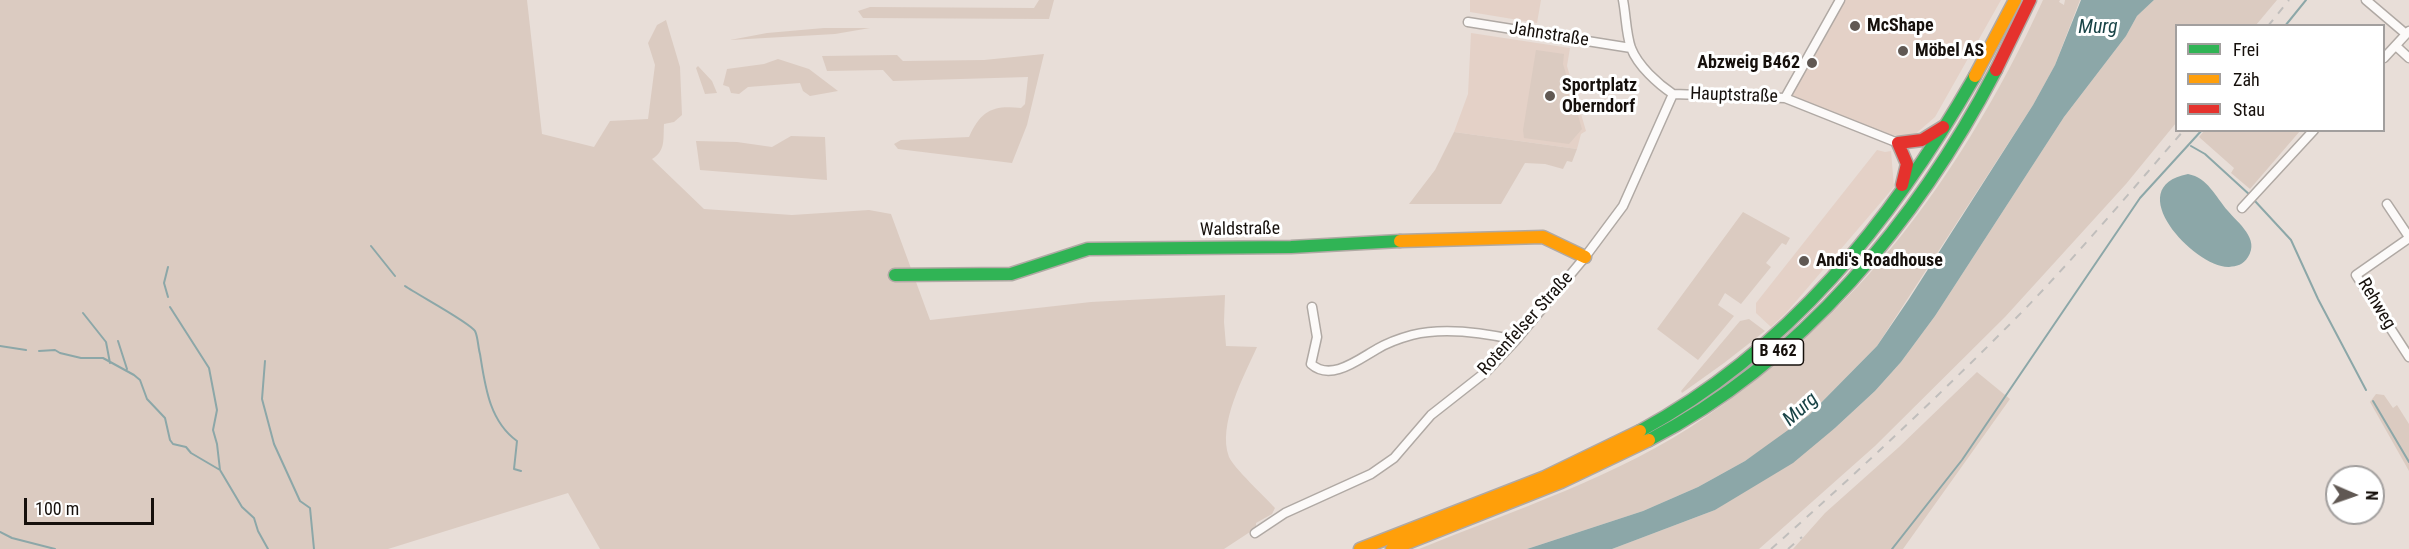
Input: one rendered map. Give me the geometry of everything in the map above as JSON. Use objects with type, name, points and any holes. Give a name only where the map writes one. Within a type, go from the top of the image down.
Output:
[{"type":"main road","name":"B 462","points":[[1360,549],[1591,455],[1652,424],[1711,385],[1770,340],[1809,304],[1858,250],[1903,194],[1950,122],[1984,63],[2015,0]]},
{"type":"main road","name":"B 462","points":[[1392,549],[1598,467],[1661,434],[1721,397],[1779,352],[1876,253],[1916,200],[1961,133],[2000,64],[2030,0]]},
{"type":"main road","points":[[1903,194],[1902,183],[1909,164],[1907,156],[1898,143],[1922,140],[1950,122]]},
{"type":"main road","name":"Waldstraße","points":[[895,275],[1011,274],[1088,249],[1291,247],[1396,240],[1543,237],[1585,257]]},
{"type":"street","name":"Hauptstraße","points":[[1623,0],[1631,48],[1638,60],[1662,87],[1673,94],[1785,98],[1898,143]]},
{"type":"street","points":[[1785,98],[1840,0]]},
{"type":"street","points":[[2366,0],[2407,32],[2385,57]]},
{"type":"street","name":"Jahnstraße","points":[[1468,22],[1631,48]]},
{"type":"street","points":[[2396,46],[2409,58]]},
{"type":"street","name":"Rotenfelser Straße","points":[[1255,533],[1285,513],[1371,474],[1394,458],[1431,415],[1487,371],[1585,257],[1623,206],[1673,94]]},
{"type":"street","points":[[2242,208],[2312,132]]},
{"type":"street","name":"Rehweg","points":[[2387,204],[2408,234],[2355,275],[2409,357]]},
{"type":"street","points":[[1312,307],[1317,337],[1311,364],[1326,370],[1345,368],[1379,348],[1412,335],[1485,333],[1516,340]]},
{"type":"shaded area","points":[[0,0],[527,0],[542,134],[594,147],[610,121],[648,119],[655,65],[648,43],[657,25],[666,20],[680,67],[682,115],[674,122],[664,124],[662,148],[652,159],[704,209],[792,215],[869,210],[891,214],[930,320],[1091,302],[1225,295],[1226,346],[1257,347],[1239,386],[1229,416],[1226,444],[1229,457],[1275,508],[1272,514],[1256,523],[1256,528],[1224,549],[600,549],[568,493],[388,549],[0,549]]},
{"type":"shaded area","points":[[1039,0],[1054,0],[1049,19],[863,18],[858,11],[870,7],[1034,8]]},
{"type":"shaded area","points":[[1470,0],[1541,0],[1537,23],[1470,12]]},
{"type":"shaded area","points":[[1834,0],[2001,0],[1935,117],[1912,137],[1872,133],[1784,93]]},
{"type":"shaded area","points":[[2043,0],[2060,0],[2059,2],[2064,5],[2065,0],[2080,0],[2055,65],[2033,105],[1877,346],[1809,415],[1745,461],[1698,487],[1643,511],[1527,549],[1419,549],[1566,491],[1638,457],[1704,418],[1751,384],[1795,347],[1838,307],[1877,265],[1948,172],[1990,104]]},
{"type":"shaded area","points":[[2154,0],[2277,0],[2257,24],[2175,24],[2175,124],[2126,184],[2005,317],[1875,446],[1759,549],[1612,549],[1715,510],[1835,428],[1875,391],[1901,362],[1935,316],[2064,117],[2126,36],[2137,16]]},
{"type":"shaded area","points":[[824,28],[870,28],[835,34],[730,40],[767,33]]},
{"type":"shaded area","points":[[1471,33],[1570,48],[1567,66],[1586,131],[1581,134],[1577,149],[1454,132],[1468,94]]},
{"type":"shaded area","name":"Sportplatz Oberndorf","points":[[1536,50],[1564,54],[1563,64],[1582,129],[1569,144],[1524,138],[1523,130]]},
{"type":"shaded area","points":[[1044,54],[1027,125],[1012,163],[898,149],[894,144],[901,140],[969,137],[978,121],[989,112],[1002,108],[1021,108],[1025,104],[1028,77],[893,81],[883,70],[827,71],[822,56],[897,55],[903,61],[984,60]]},
{"type":"shaded area","points":[[778,59],[809,69],[838,91],[810,96],[803,91],[800,83],[748,87],[739,94],[731,93],[729,87],[723,85],[727,69],[764,64]]},
{"type":"shaded area","points":[[698,66],[712,81],[717,93],[705,94],[696,68]]},
{"type":"shaded area","points":[[1454,132],[1577,149],[1572,162],[1567,161],[1563,169],[1545,164],[1525,163],[1501,204],[1409,204],[1435,170]]},
{"type":"shaded area","points":[[2203,132],[2299,132],[2250,189],[2231,173],[2234,168],[2199,137]]},
{"type":"shaded area","points":[[791,136],[825,137],[827,180],[700,170],[696,141],[737,142],[772,147]]},
{"type":"shaded area","points":[[1877,150],[1891,151],[1894,187],[1786,313],[1771,327],[1756,313],[1756,303]]},
{"type":"shaded area","points":[[1743,212],[1790,238],[1786,245],[1782,243],[1766,263],[1771,267],[1741,304],[1725,293],[1718,305],[1734,316],[1698,360],[1657,329]]},
{"type":"shaded area","points":[[1749,319],[1765,331],[1682,393],[1681,391],[1740,321]]},
{"type":"shaded area","points":[[1977,372],[2010,399],[1903,549],[1793,549],[1825,513],[1899,447]]},
{"type":"shaded area","points":[[2376,394],[2384,395],[2393,408],[2397,405],[2409,424],[2409,471],[2370,402]]},
{"type":"water","name":"Murg","points":[[2081,0],[2154,0],[2137,16],[2126,36],[2064,117],[1935,316],[1901,362],[1875,391],[1793,463],[1715,510],[1612,549],[1527,549],[1643,511],[1698,487],[1745,461],[1809,415],[1877,346],[1909,299],[2033,105],[2055,65]]},
{"type":"water","points":[[2188,174],[2201,179],[2211,188],[2250,238],[2251,250],[2248,257],[2237,266],[2215,264],[2199,255],[2170,226],[2162,209],[2161,194],[2169,182]]},
{"type":"waterway","points":[[2287,24],[2306,0]]},
{"type":"waterway","points":[[1892,549],[1962,460],[2140,198],[2200,132]]},
{"type":"waterway","points":[[2191,146],[2205,154],[2251,196]]},
{"type":"waterway","points":[[2254,200],[2291,240],[2318,299],[2366,390]]},
{"type":"waterway","points":[[371,246],[395,276]]},
{"type":"waterway","points":[[168,267],[164,283],[168,297]]},
{"type":"waterway","points":[[405,286],[454,315],[475,331],[490,402],[500,423],[517,441],[514,469],[521,471]]},
{"type":"waterway","points":[[170,307],[209,368],[217,410],[213,430],[220,470]]},
{"type":"waterway","points":[[83,313],[106,342],[110,363]]},
{"type":"waterway","points":[[118,341],[127,369]]},
{"type":"waterway","points":[[0,346],[26,350]]},
{"type":"waterway","points":[[39,351],[55,350],[81,358],[103,358],[140,380],[147,399],[165,418],[173,444],[186,447],[191,453],[220,470],[242,507],[254,518],[268,549]]},
{"type":"waterway","points":[[265,361],[262,399],[274,444],[300,501],[310,508],[314,549]]},
{"type":"waterway","points":[[2373,401],[2409,462]]},
{"type":"waterway","points":[[0,532],[12,538],[55,549]]},
{"type":"railway","points":[[2270,24],[2289,0]]},
{"type":"railway","points":[[1771,549],[1899,432],[2023,311],[2182,132]]},
{"type":"railway","points":[[1788,549],[1802,537]]},
{"type":"traffic: fast","points":[[1649,440],[1705,408],[1757,370],[1805,328],[1851,282],[1930,180],[1965,126],[1996,70]]},
{"type":"traffic: fast","points":[[1640,431],[1694,398],[1744,362],[1790,321],[1832,278],[1872,231],[1909,181],[1975,76]]},
{"type":"traffic: fast","points":[[895,275],[1011,274],[1088,249],[1291,247],[1400,241]]},
{"type":"traffic: slow","points":[[1975,76],[2015,0]]},
{"type":"traffic: slow","points":[[1400,241],[1543,237],[1585,257]]},
{"type":"traffic: slow","points":[[1360,549],[1545,477],[1640,431]]},
{"type":"traffic: slow","points":[[1392,549],[1561,482],[1649,440]]},
{"type":"traffic: jam","points":[[1996,70],[2030,0]]},
{"type":"traffic: jam","points":[[1902,185],[1907,164],[1898,143],[1922,140],[1943,127]]},
{"type":"place","name":"McShape","points":[[1855,26]]},
{"type":"place","name":"Möbel AS","points":[[1903,51]]},
{"type":"place","name":"Abzweig B462","points":[[1812,63]]},
{"type":"place","name":"Sportplatz Oberndorf","points":[[1550,96]]},
{"type":"place","name":"Andi's Roadhouse","points":[[1804,261]]}]
